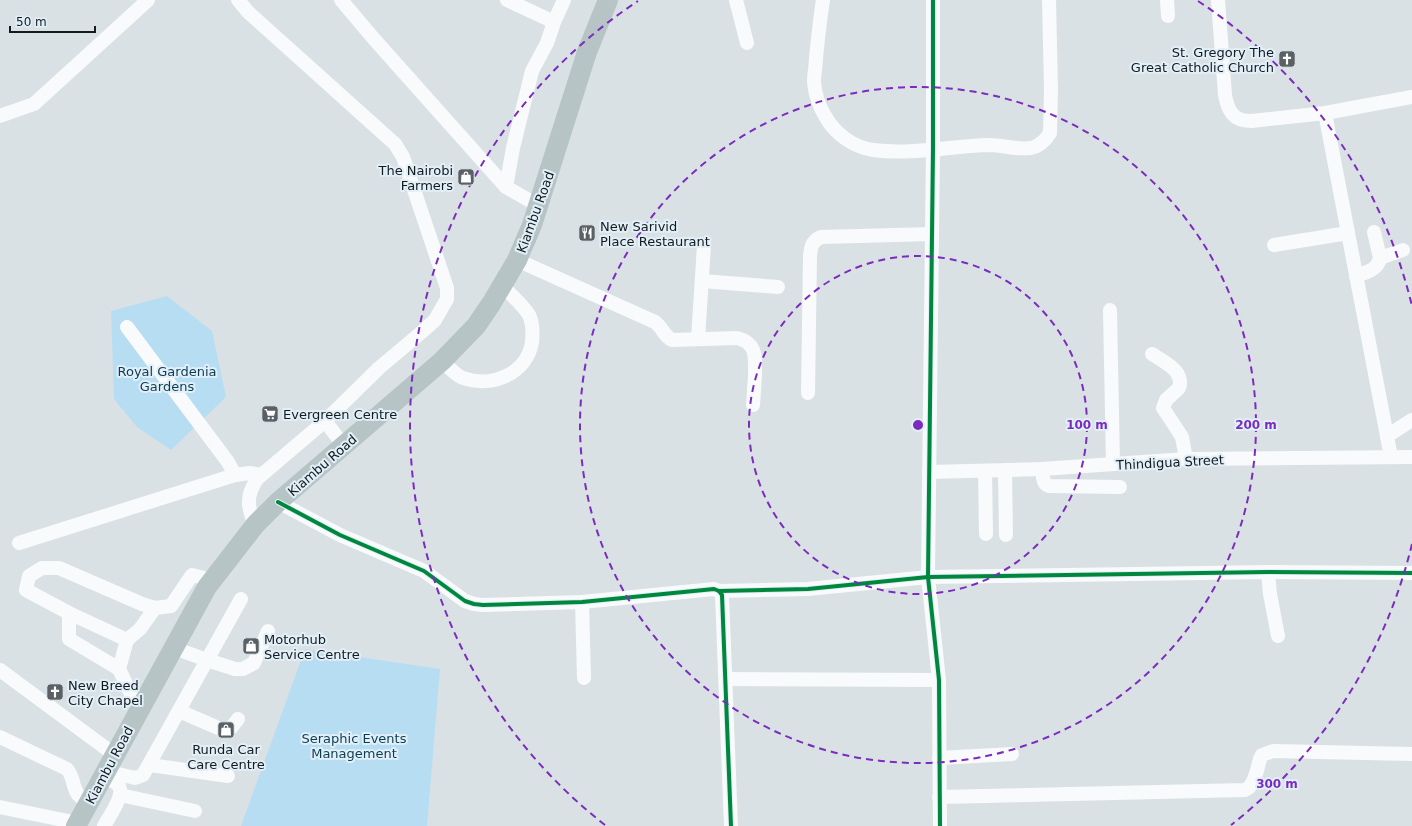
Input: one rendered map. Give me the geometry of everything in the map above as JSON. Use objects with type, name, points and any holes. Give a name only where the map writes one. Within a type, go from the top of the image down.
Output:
[{"type":"highway","name":"Kiambu Road","points":[[77,825],[212,580],[255,525],[278,502],[442,361],[476,326],[517,260],[532,225],[587,52],[608,0]]},
{"type":"street","points":[[0,116],[34,104],[148,0]]},
{"type":"street","points":[[238,0],[248,12],[395,144],[403,157],[447,288],[447,299],[435,320],[379,368],[326,421],[261,475],[250,489],[249,497],[250,514],[255,525]]},
{"type":"street","points":[[341,0],[506,187],[539,206]]},
{"type":"street","points":[[507,0],[554,22]]},
{"type":"street","points":[[506,187],[513,148],[532,71],[547,43],[554,22],[564,0]]},
{"type":"street","points":[[736,0],[747,43]]},
{"type":"street","points":[[822,0],[814,81],[819,106],[825,117],[835,130],[848,141],[873,150],[918,152],[933,149],[990,145],[1019,149],[1040,145],[1046,140],[1050,133],[1051,89],[1049,0]]},
{"type":"street","points":[[933,0],[933,149],[928,577],[939,680],[940,826]]},
{"type":"street","points":[[1167,0],[1168,16]]},
{"type":"street","points":[[1218,0],[1227,107],[1231,113],[1244,121],[1325,113],[1412,97]]},
{"type":"street","points":[[1325,113],[1391,457]]},
{"type":"street","points":[[1356,276],[1374,268],[1379,263],[1380,258],[1374,232]]},
{"type":"street","points":[[1274,245],[1348,233]]},
{"type":"street","points":[[808,393],[810,256],[811,246],[814,240],[821,237],[932,234]]},
{"type":"street","points":[[698,339],[704,245]]},
{"type":"street","points":[[1380,258],[1403,250]]},
{"type":"street","points":[[517,260],[655,322],[659,325],[668,338],[672,340],[737,338],[749,343],[755,356],[753,405]]},
{"type":"street","points":[[702,281],[778,287]]},
{"type":"street","points":[[442,361],[462,378],[479,382],[496,381],[514,372],[526,358],[531,345],[534,330],[529,314],[502,285]]},
{"type":"street","points":[[1110,310],[1113,464]]},
{"type":"street","points":[[127,327],[228,462],[235,475]]},
{"type":"street","points":[[1152,354],[1175,370],[1180,380],[1179,388],[1166,400],[1163,408],[1182,437],[1186,459]]},
{"type":"street","points":[[1387,436],[1412,420]]},
{"type":"street","points":[[326,421],[344,446]]},
{"type":"street","name":"Thindigua Street","points":[[929,472],[1042,469],[1186,459],[1412,457]]},
{"type":"street","points":[[1042,469],[1044,482],[1049,486],[1120,488]]},
{"type":"street","points":[[1005,470],[1006,535]]},
{"type":"street","points":[[986,471],[986,534]]},
{"type":"street","points":[[19,543],[235,475],[250,473],[261,475]]},
{"type":"street","points":[[278,502],[340,535],[424,571],[465,601],[483,605],[582,602],[714,589],[808,589],[928,577],[1268,572],[1412,573]]},
{"type":"street","points":[[127,640],[70,614],[26,590],[29,576],[42,568],[59,568],[142,604],[155,608],[170,606],[192,575],[212,580]]},
{"type":"street","points":[[1268,572],[1270,594],[1278,636]]},
{"type":"street","points":[[719,590],[722,594],[731,826]]},
{"type":"street","points":[[108,768],[135,778],[143,775],[150,765],[241,599]]},
{"type":"street","points":[[582,602],[584,678]]},
{"type":"street","points":[[119,669],[127,640],[140,629],[155,608]]},
{"type":"street","points":[[70,614],[69,639],[119,669],[139,711]]},
{"type":"street","points":[[174,648],[235,669],[243,670],[254,662],[268,631]]},
{"type":"street","points":[[0,670],[108,768],[120,788],[120,795],[104,826]]},
{"type":"street","points":[[726,679],[939,680]]},
{"type":"street","points":[[179,712],[223,730],[231,728],[238,719]]},
{"type":"street","points":[[0,737],[67,769],[71,774],[77,794],[89,803]]},
{"type":"street","points":[[939,797],[1245,790],[1249,789],[1252,784],[1262,755],[1273,751],[1412,754]]},
{"type":"street","points":[[939,758],[1012,754]]},
{"type":"street","points":[[150,765],[228,776]]},
{"type":"street","points":[[120,795],[195,811]]},
{"type":"street","points":[[0,807],[77,825]]},
{"type":"green space","name":"Royal Gardenia Gardens","points":[[167,296],[212,331],[226,397],[171,450],[137,427],[114,399],[111,311]]},
{"type":"green space","name":"Seraphic Events Management","points":[[305,649],[440,669],[427,826],[241,826]]},
{"type":"cycle path","points":[[933,0],[933,149],[928,577],[939,680],[940,826]]},
{"type":"cycle path","points":[[278,502],[340,535],[424,571],[465,601],[474,604],[582,602],[714,589],[719,591],[722,595],[731,826]]},
{"type":"cycle path","points":[[719,591],[808,589],[928,577],[1268,572],[1412,573]]},
{"type":"place","name":"St. Gregory The Great Catholic Church","points":[[1287,59]]},
{"type":"place","name":"The Nairobi Farmers","points":[[466,177]]},
{"type":"place","name":"New Sarivid Place Restaurant","points":[[587,233]]},
{"type":"place","name":"Evergreen Centre","points":[[270,414]]},
{"type":"place","name":"Motorhub Service Centre","points":[[251,646]]},
{"type":"place","name":"New Breed City Chapel","points":[[55,692]]},
{"type":"place","name":"Runda Car Care Centre","points":[[226,730]]}]
